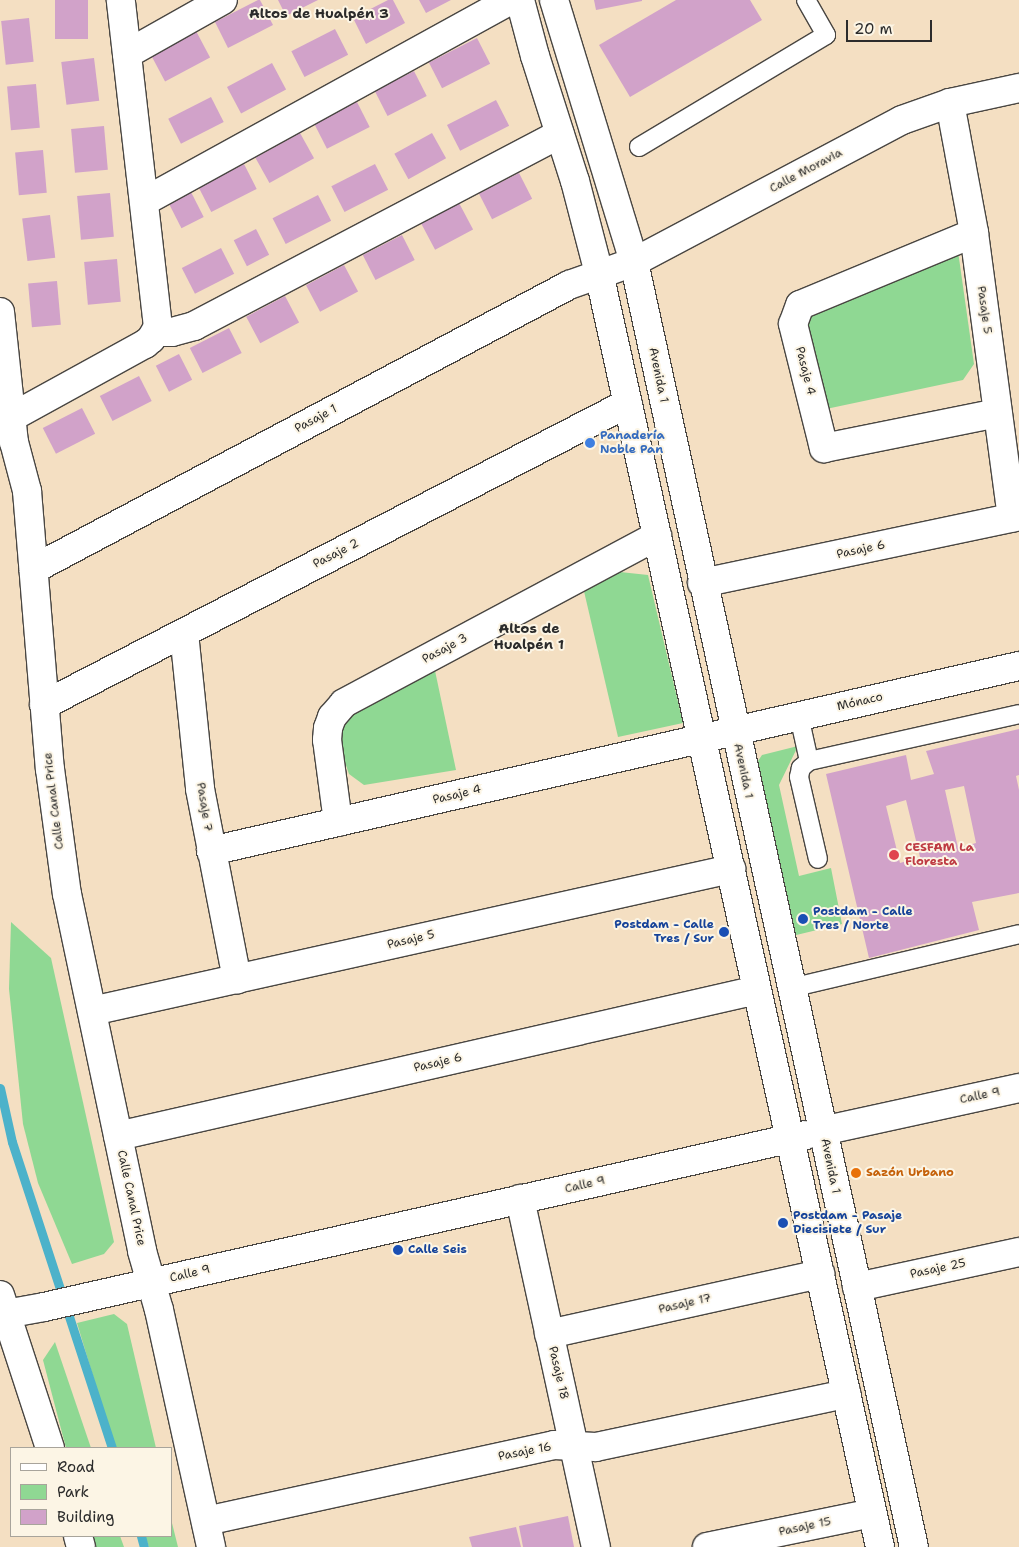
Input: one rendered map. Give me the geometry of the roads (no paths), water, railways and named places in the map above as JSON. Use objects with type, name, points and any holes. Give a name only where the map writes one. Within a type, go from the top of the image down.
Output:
[{"type":"street","points":[[12,417],[145,344],[156,332],[158,321],[121,0]]},
{"type":"street","points":[[128,54],[223,0]]},
{"type":"street","points":[[145,201],[510,0]]},
{"type":"street","points":[[520,0],[534,56],[584,210],[599,273],[880,1547]]},
{"type":"street","name":"Avenida 1","points":[[554,0],[634,262],[702,584],[914,1547]]},
{"type":"street","name":"Calle Moravia","points":[[599,273],[634,262],[902,120],[950,103],[1019,88]]},
{"type":"street","name":"Pasaje 5","points":[[950,103],[974,233],[998,413],[1016,517]]},
{"type":"street","points":[[156,332],[172,332],[194,326],[560,134]]},
{"type":"street","name":"Pasaje 4","points":[[974,233],[800,305],[793,324],[824,448],[998,413]]},
{"type":"street","name":"Pasaje 1","points":[[34,569],[560,290],[599,273]]},
{"type":"street","name":"Calle Canal Price","points":[[0,312],[14,442],[26,484],[56,825],[67,894],[142,1251],[151,1283]]},
{"type":"street","name":"Pasaje 2","points":[[44,705],[628,403]]},
{"type":"street","name":"Pasaje 6","points":[[702,584],[1016,517]]},
{"type":"street","name":"Pasaje 3","points":[[338,822],[327,740],[328,728],[332,717],[344,703],[657,536]]},
{"type":"street","name":"Pasaje 7","points":[[184,633],[200,789],[237,979]]},
{"type":"street","name":"Mónaco","points":[[702,739],[1019,666]]},
{"type":"street","name":"Pasaje 4","points":[[211,851],[702,739]]},
{"type":"street","name":"Pasaje 5","points":[[92,1011],[731,869]]},
{"type":"street","name":"Pasaje 6","points":[[118,1136],[758,990]]},
{"type":"street","name":"Calle 9","points":[[2,1308],[44,1307],[1019,1088]]},
{"type":"street","name":"Pasaje 18","points":[[520,1199],[596,1547]]},
{"type":"street","name":"Pasaje 25","points":[[857,1287],[1019,1252]]},
{"type":"street","name":"Pasaje 17","points":[[550,1334],[820,1274]]},
{"type":"street","points":[[151,1283],[159,1310],[208,1534]]},
{"type":"street","points":[[2,1308],[50,1447]]},
{"type":"street","name":"Pasaje 16","points":[[208,1534],[554,1445],[596,1447],[846,1394]]},
{"type":"street","name":"Pasaje 15","points":[[707,1547],[872,1513]]},
{"type":"lane","points":[[639,147],[826,35],[806,0]]},
{"type":"lane","points":[[818,859],[799,777],[801,768],[809,761],[1019,714]]},
{"type":"lane","points":[[799,716],[809,761]]},
{"type":"lane","points":[[792,988],[1019,934]]},
{"type":"waterway","points":[[0,1088],[12,1142],[112,1447]]},
{"type":"waterway","points":[[141,1537],[144,1547]]},
{"type":"place","name":"Panadería Noble Pan","points":[[590,443]]},
{"type":"place","name":"CESFAM La Floresta","points":[[894,855]]},
{"type":"place","name":"Postdam - Calle Tres / Norte","points":[[803,919]]},
{"type":"place","name":"Postdam - Calle Tres / Sur","points":[[724,932]]},
{"type":"place","name":"Sazón Urbano","points":[[856,1173]]},
{"type":"place","name":"Postdam - Pasaje Diecisiete / Sur","points":[[783,1223]]},
{"type":"place","name":"Calle Seis","points":[[398,1250]]},
{"type":"district","name":"Altos de Hualpén 3","points":[[319,13]]},
{"type":"district","name":"Altos de Hualpén 1","points":[[529,636]]}]
